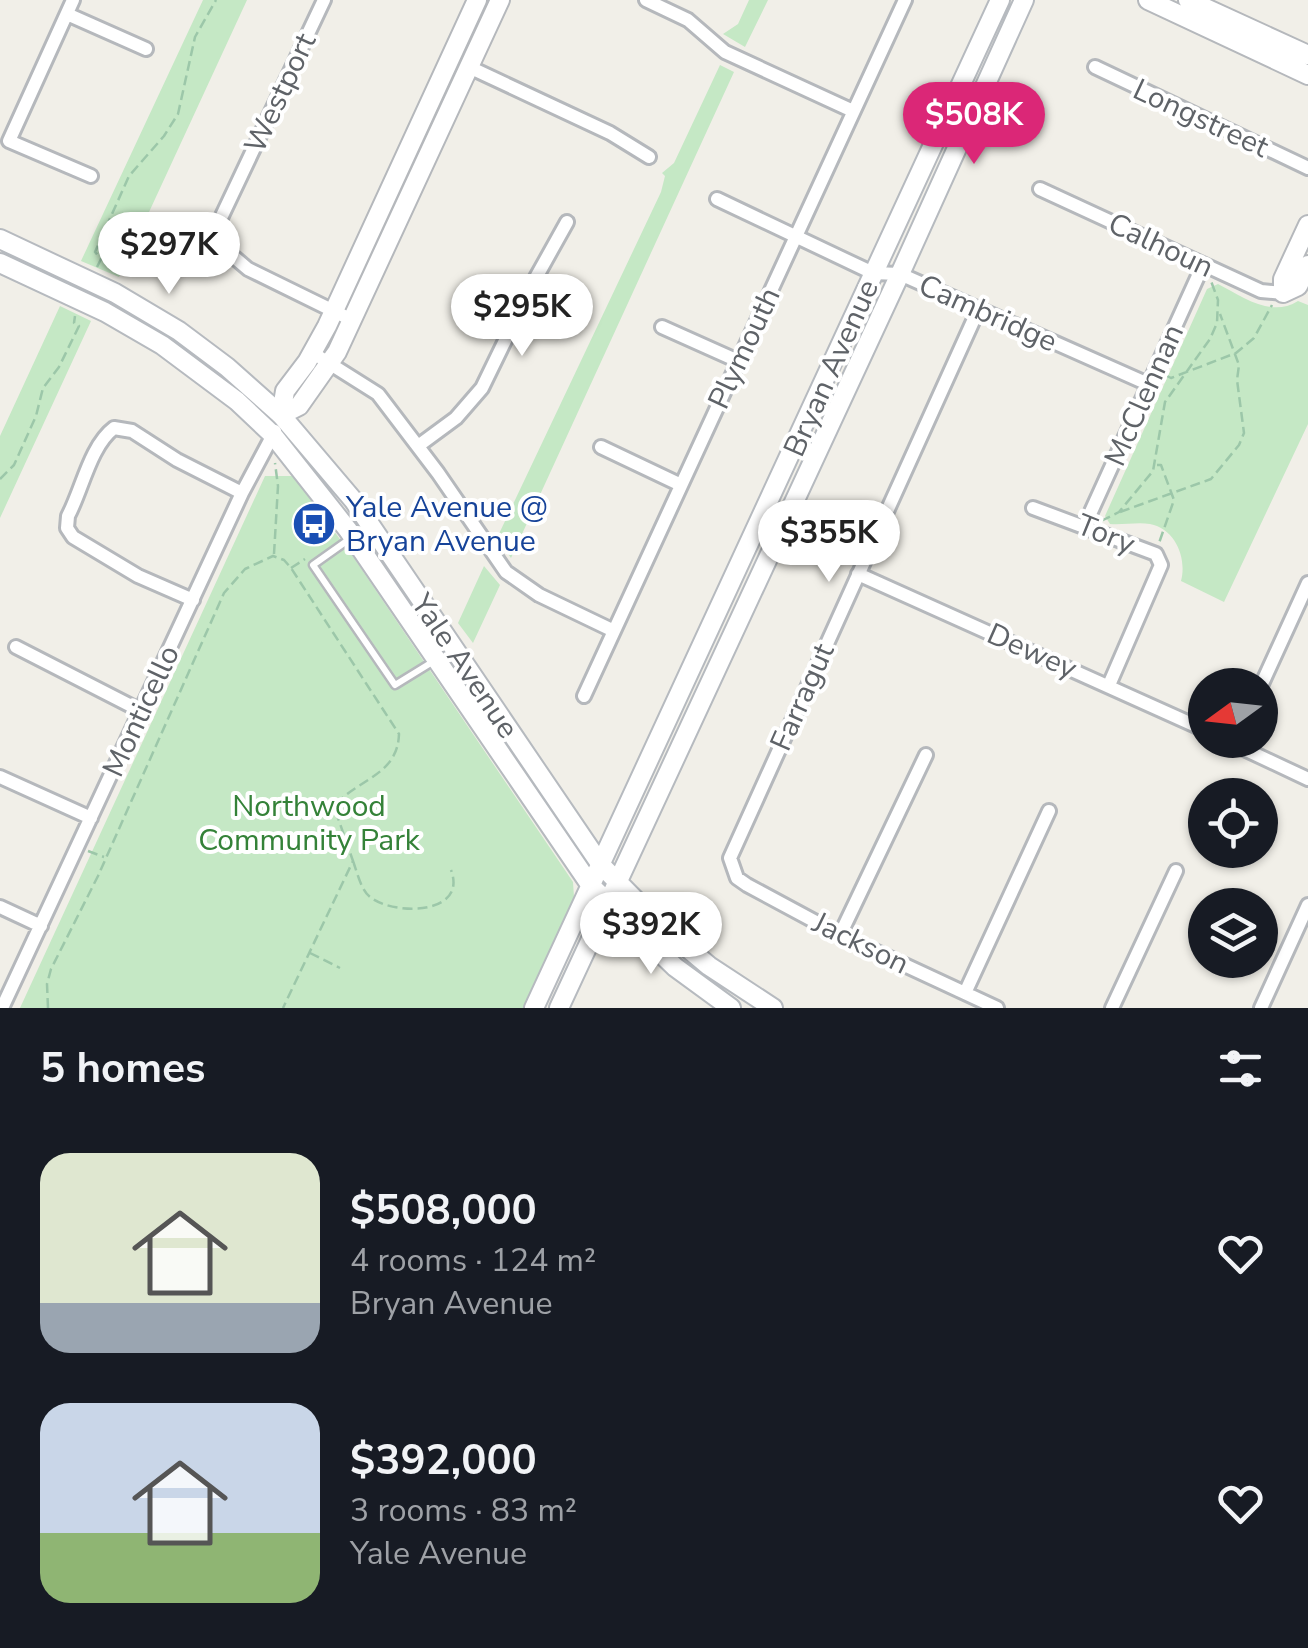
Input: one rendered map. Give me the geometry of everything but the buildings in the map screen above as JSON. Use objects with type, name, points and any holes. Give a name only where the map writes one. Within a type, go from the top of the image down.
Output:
[{"type":"main road","name":"Monticello","points":[[282,415],[285,391],[313,353],[334,312],[478,0]]},
{"type":"main road","name":"Monticello","points":[[282,415],[299,406],[331,363],[500,0]]},
{"type":"main road","name":"Bryan Avenue","points":[[534,1008],[1000,0]]},
{"type":"main road","name":"Bryan Avenue","points":[[559,1008],[1024,0]]},
{"type":"main road","points":[[1148,0],[1308,75]]},
{"type":"main road","points":[[1188,0],[1308,55]]},
{"type":"main road","points":[[1308,225],[1283,280],[1284,293],[1298,286],[1308,266]]},
{"type":"main road","name":"Yale Avenue","points":[[0,239],[179,331],[282,415],[354,502],[601,865],[709,966],[773,1008]]},
{"type":"main road","name":"Yale Avenue","points":[[0,263],[129,325],[237,401],[352,537],[591,886],[675,967],[732,1008]]},
{"type":"street","points":[[73,0],[8,141],[91,176]]},
{"type":"street","name":"Westport","points":[[324,0],[220,220],[215,242],[248,269],[334,312]]},
{"type":"street","points":[[646,0],[688,20],[725,52],[853,111]]},
{"type":"street","name":"Plymouth","points":[[584,696],[904,0]]},
{"type":"street","points":[[67,14],[146,48]]},
{"type":"street","points":[[469,67],[610,133],[649,157]]},
{"type":"street","name":"Longstreet","points":[[1095,68],[1308,168]]},
{"type":"street","name":"Calhoun","points":[[1040,189],[1261,291],[1284,293]]},
{"type":"street","name":"Cambridge","points":[[716,199],[873,273],[900,274],[1148,384]]},
{"type":"street","points":[[418,446],[456,418],[482,388],[567,222]]},
{"type":"street","name":"McClennan","points":[[1084,525],[1203,264]]},
{"type":"street","name":"Farragut","points":[[732,869],[730,858],[734,848],[979,308]]},
{"type":"street","points":[[334,312],[352,320]]},
{"type":"street","points":[[662,327],[738,361]]},
{"type":"street","points":[[313,353],[378,394],[506,572],[538,595],[614,632]]},
{"type":"street","name":"Monticello","points":[[2,1008],[282,415]]},
{"type":"street","points":[[192,600],[138,576],[74,537],[67,528],[68,516],[99,447],[114,428],[132,431],[177,460],[242,493]]},
{"type":"street","points":[[600,447],[681,485]]},
{"type":"street","name":"Tory","points":[[1034,508],[1156,554],[1161,565],[1109,684]]},
{"type":"street","name":"Dewey","points":[[858,574],[1188,722]]},
{"type":"street","points":[[1269,668],[1308,583]]},
{"type":"street","points":[[16,647],[141,711]]},
{"type":"street","points":[[840,935],[926,755]]},
{"type":"street","points":[[1266,758],[1308,779]]},
{"type":"street","points":[[0,777],[91,818]]},
{"type":"street","points":[[965,994],[1049,811]]},
{"type":"street","name":"Jackson","points":[[732,869],[747,885],[840,935],[996,1008]]},
{"type":"street","points":[[1112,1008],[1176,871]]},
{"type":"street","points":[[1261,1008],[1308,905]]},
{"type":"street","points":[[0,907],[40,926]]},
{"type":"lane","points":[[352,537],[313,565],[394,685],[435,660]]},
{"type":"path","points":[[90,282],[101,259],[95,252],[129,176],[178,114],[195,37],[216,0]]},
{"type":"path","points":[[1084,525],[1211,478],[1244,433],[1236,353],[1203,264]]},
{"type":"path","points":[[1155,370],[1171,378],[1236,353],[1254,338],[1268,310],[1284,293]]},
{"type":"path","points":[[0,478],[14,465],[36,416],[43,388],[60,367],[79,326],[73,319],[81,300]]},
{"type":"path","points":[[1119,512],[1153,471],[1165,402],[1210,339],[1220,310]]},
{"type":"path","points":[[270,442],[278,486],[274,556]]},
{"type":"path","points":[[1154,465],[1161,465],[1174,500],[1156,554]]},
{"type":"path","points":[[274,556],[292,568],[399,734],[391,763],[340,800],[338,818],[366,895],[386,906],[409,911],[441,903],[451,891],[451,870]]},
{"type":"path","points":[[48,1008],[51,970],[106,858],[224,593],[244,568],[274,556]]},
{"type":"path","points":[[338,848],[346,845]]},
{"type":"path","points":[[77,847],[106,858]]},
{"type":"path","points":[[282,1008],[352,861]]},
{"type":"path","points":[[309,953],[340,968]]},
{"type":"green space","points":[[203,0],[247,0],[119,277],[81,261]]},
{"type":"green space","points":[[749,0],[768,0],[745,47],[723,34],[738,24]]},
{"type":"green space","points":[[720,65],[734,72],[511,558],[497,538],[661,192],[665,176],[662,173],[674,163]]},
{"type":"green space","points":[[1218,284],[1267,307],[1288,306],[1298,301],[1308,305],[1308,424],[1224,602],[1181,581],[1181,555],[1167,532],[1150,524],[1110,524],[1105,516],[1207,289]]},
{"type":"green space","points":[[60,306],[91,321],[0,518],[0,436]]},
{"type":"green space","name":"Northwood Community Park","points":[[265,476],[293,476],[354,558],[573,882],[574,897],[523,1008],[20,1008]]},
{"type":"green space","points":[[484,566],[500,585],[473,643],[458,623]]},
{"type":"place","name":"Yale Avenue @ Bryan Avenue","points":[[314,524]]}]
